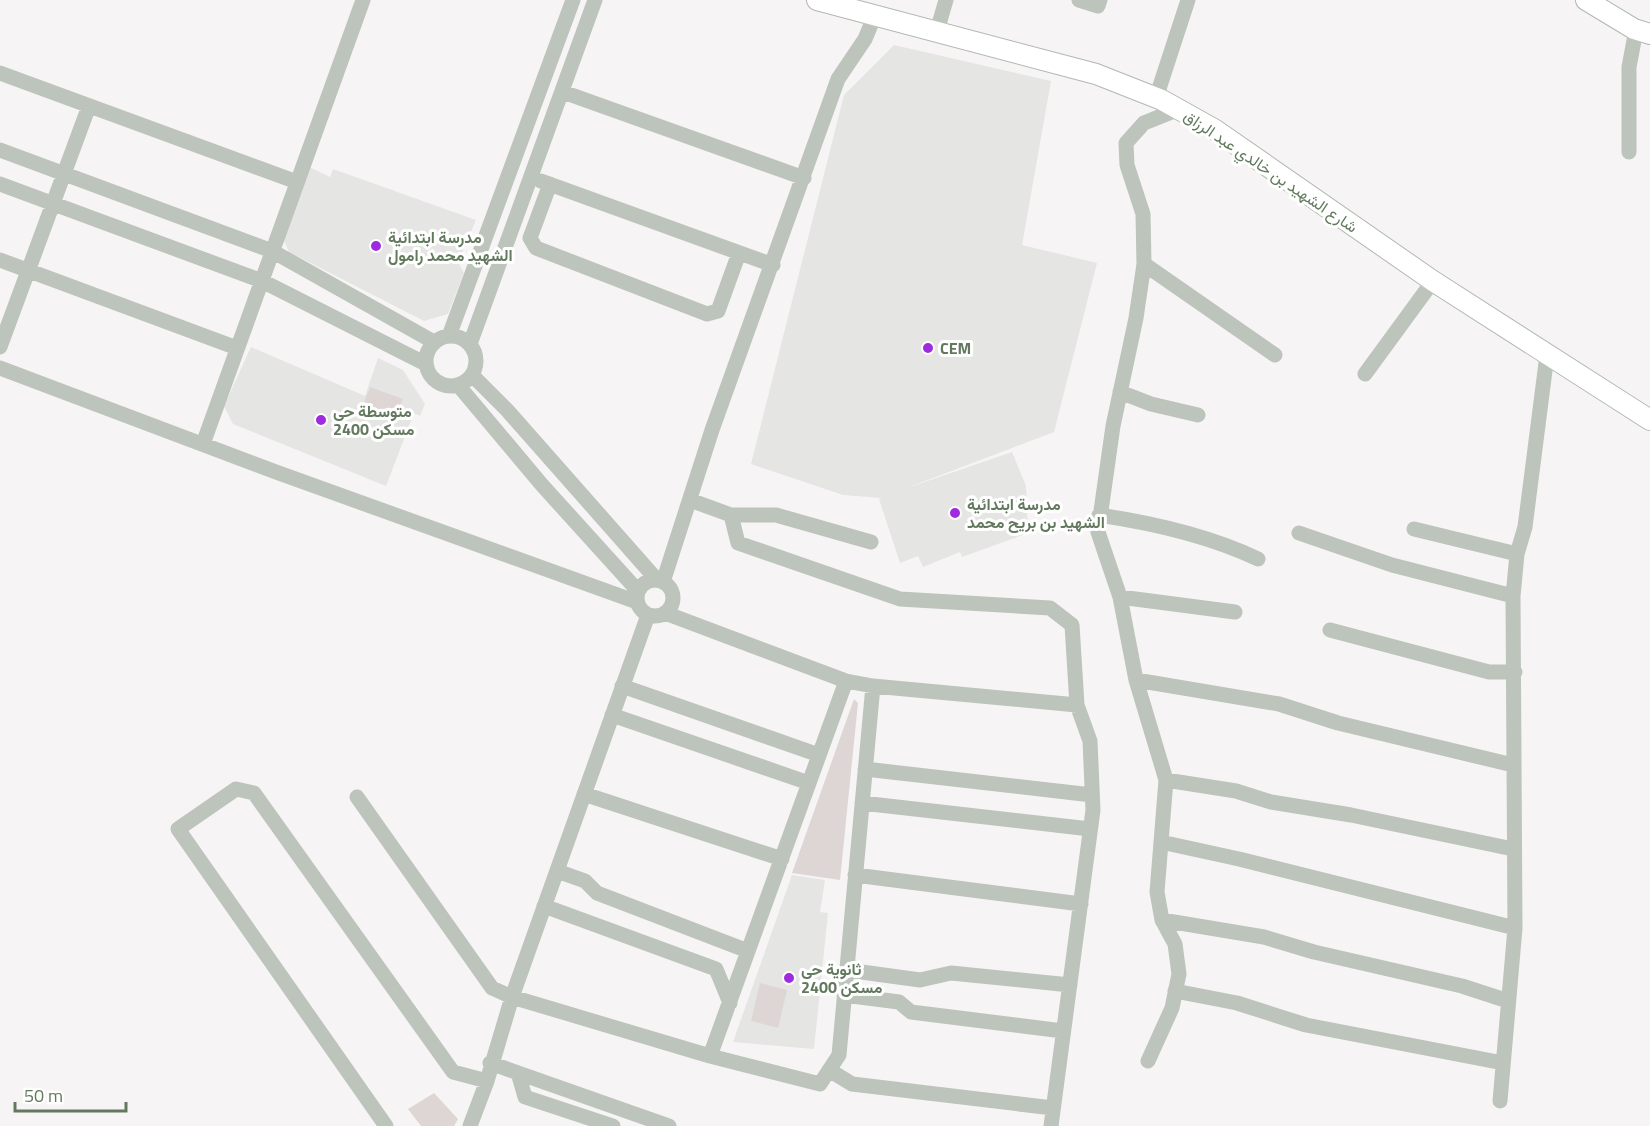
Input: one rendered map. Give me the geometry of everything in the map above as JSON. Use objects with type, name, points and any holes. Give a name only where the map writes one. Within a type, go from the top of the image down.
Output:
[{"type":"main road","name":"شارع الشهيد بن خالدي عبد الرزاق","points":[[817,0],[1096,74],[1179,108],[1214,129],[1433,281],[1650,420]]},
{"type":"main road","points":[[1586,0],[1600,11],[1643,32]]},
{"type":"street","points":[[203,444],[363,0]]},
{"type":"street","points":[[449,336],[573,0]]},
{"type":"street","points":[[470,344],[595,0]]},
{"type":"street","points":[[938,31],[946,0]]},
{"type":"street","points":[[1079,0],[1098,6],[1100,0]]},
{"type":"street","points":[[1156,98],[1188,0]]},
{"type":"street","points":[[660,581],[838,79],[865,39],[875,15]]},
{"type":"street","points":[[1629,152],[1629,67],[1643,32]]},
{"type":"street","points":[[0,73],[297,182]]},
{"type":"street","points":[[562,92],[804,178]]},
{"type":"street","points":[[0,347],[89,106]]},
{"type":"street","points":[[1148,1061],[1172,1008],[1179,974],[1176,944],[1162,920],[1157,892],[1167,780],[1136,680],[1120,597],[1098,532],[1120,392],[1136,318],[1144,264],[1143,214],[1127,165],[1126,143],[1144,123],[1179,108]]},
{"type":"street","points":[[0,150],[272,251],[434,342]]},
{"type":"street","points":[[531,177],[773,265]]},
{"type":"street","points":[[0,184],[262,281],[426,364],[434,380],[441,384],[458,385],[472,375],[476,359],[470,344],[457,336],[449,336],[434,342],[429,348],[426,364]]},
{"type":"street","points":[[550,184],[530,238],[536,248],[707,314],[718,311],[739,253]]},
{"type":"street","points":[[0,260],[237,348]]},
{"type":"street","points":[[1144,264],[1275,355]]},
{"type":"street","points":[[1365,374],[1433,281]]},
{"type":"street","points":[[1500,1101],[1515,928],[1514,596],[1517,554],[1525,527],[1547,355]]},
{"type":"street","points":[[0,368],[203,444],[638,596]]},
{"type":"street","points":[[472,375],[507,410],[660,581],[672,591],[673,597],[665,613]]},
{"type":"street","points":[[458,385],[638,596],[648,615],[512,997],[490,1063],[487,1081],[470,1126]]},
{"type":"street","points":[[1120,392],[1151,404],[1198,415]]},
{"type":"street","points":[[690,500],[731,516],[776,515],[870,542]]},
{"type":"street","points":[[1099,515],[1152,523],[1234,547],[1258,559]]},
{"type":"street","points":[[731,516],[738,543],[900,599],[1050,608],[1072,625],[1077,705],[1090,741],[1092,795],[1081,904],[1051,1126]]},
{"type":"street","points":[[1414,529],[1517,554]]},
{"type":"street","points":[[1299,532],[1392,565],[1514,596]]},
{"type":"street","points":[[638,596],[646,582],[660,581]]},
{"type":"street","points":[[1120,597],[1235,612]]},
{"type":"street","points":[[648,615],[665,613],[846,681],[873,686],[1077,705]]},
{"type":"street","points":[[1330,630],[1490,672],[1515,672]]},
{"type":"street","points":[[1136,680],[1279,704],[1338,723],[1513,765]]},
{"type":"street","points":[[710,1056],[846,681]]},
{"type":"street","points":[[622,686],[819,755]]},
{"type":"street","points":[[357,797],[492,988],[512,997],[710,1056],[820,1084],[839,1055],[873,686]]},
{"type":"street","points":[[612,715],[809,783]]},
{"type":"street","points":[[865,769],[1092,795]]},
{"type":"street","points":[[1167,780],[1236,791],[1271,802],[1351,815],[1514,849]]},
{"type":"street","points":[[386,1126],[178,829],[236,789],[254,793],[453,1072],[487,1081]]},
{"type":"street","points":[[584,794],[782,859]]},
{"type":"street","points":[[862,803],[1090,829]]},
{"type":"street","points":[[1161,842],[1262,864],[1515,928]]},
{"type":"street","points":[[557,871],[585,881],[597,893],[748,951]]},
{"type":"street","points":[[855,875],[1081,904]]},
{"type":"street","points":[[544,906],[716,969],[730,1003]]},
{"type":"street","points":[[1162,920],[1264,937],[1314,952],[1462,986],[1508,1001]]},
{"type":"street","points":[[847,970],[921,980],[951,973],[1070,985]]},
{"type":"street","points":[[899,1002],[903,978]]},
{"type":"street","points":[[1176,991],[1237,1003],[1306,1025],[1503,1063]]},
{"type":"street","points":[[844,995],[899,1002],[911,1012],[1063,1031]]},
{"type":"street","points":[[490,1063],[669,1126]]},
{"type":"street","points":[[829,1070],[852,1084],[1053,1108]]},
{"type":"street","points":[[518,1073],[525,1097],[613,1126]]},
{"type":"shaded area","name":"CEM","points":[[894,45],[1051,81],[1022,245],[1097,263],[1054,432],[904,489],[1012,452],[1026,486],[1028,533],[962,557],[960,552],[923,567],[918,556],[900,563],[879,499],[881,498],[843,495],[751,464],[844,95]]},
{"type":"shaded area","name":"مدرسة ابتدائية الشهيد محمد رامول","points":[[307,166],[330,177],[333,169],[476,220],[458,262],[464,273],[448,314],[424,321],[289,252],[282,236]]},
{"type":"shaded area","name":"متوسطة حي 2400 مسكن","points":[[251,347],[365,396],[378,358],[403,370],[425,404],[420,416],[414,413],[386,486],[233,424],[224,406]]},
{"type":"shaded area","points":[[370,387],[403,399],[396,417],[363,405]]},
{"type":"shaded area","points":[[854,699],[858,703],[840,880],[792,873]]},
{"type":"shaded area","name":"ثانوية حي 2400 مسكن","points":[[792,875],[825,880],[820,912],[828,913],[814,1049],[733,1042]]},
{"type":"shaded area","points":[[760,983],[787,990],[778,1028],[751,1021]]},
{"type":"shaded area","points":[[434,1093],[458,1119],[454,1126],[421,1126],[408,1109]]},
{"type":"place","name":"مدرسة ابتدائية الشهيد محمد رامول","points":[[376,246]]},
{"type":"place","name":"CEM","points":[[928,348]]},
{"type":"place","name":"متوسطة حي 2400 مسكن","points":[[321,420]]},
{"type":"place","name":"مدرسة ابتدائية الشهيد بن بريح محمد","points":[[955,513]]},
{"type":"place","name":"ثانوية حي 2400 مسكن","points":[[789,978]]}]
